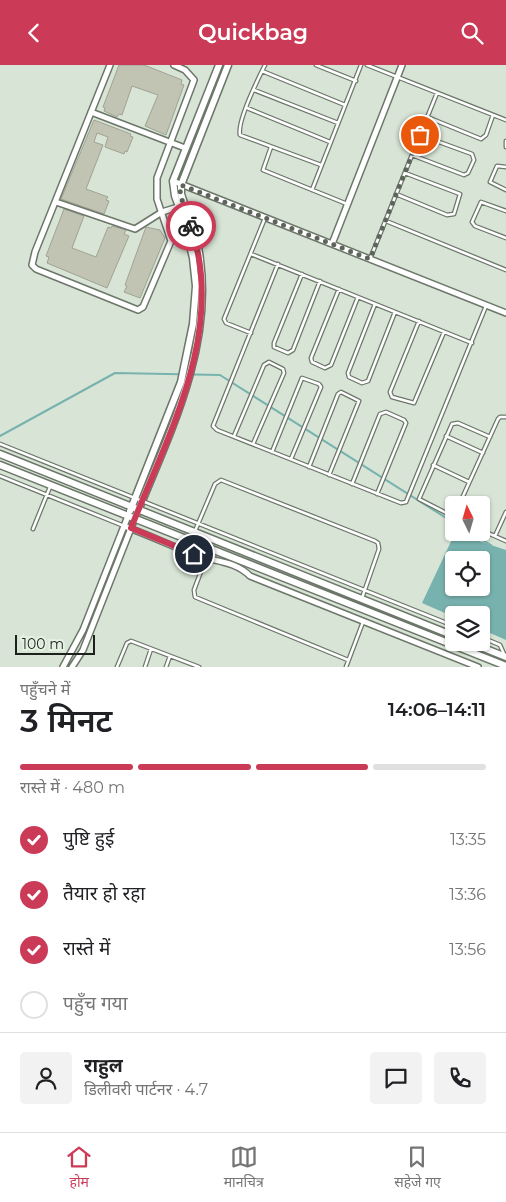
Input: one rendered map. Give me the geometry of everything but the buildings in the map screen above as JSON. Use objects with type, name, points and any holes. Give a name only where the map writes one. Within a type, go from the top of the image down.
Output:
[{"type":"street","points":[[110,65],[35,251],[33,267],[138,310],[143,307],[171,241],[156,196],[157,178],[194,80],[185,70],[174,65]]},
{"type":"street","points":[[139,499],[183,374],[193,324],[196,286],[190,241],[178,207],[173,181],[218,65]]},
{"type":"street","points":[[72,667],[83,650],[131,528],[135,508],[191,375],[203,298],[199,251],[180,194],[181,185],[228,65]]},
{"type":"street","points":[[332,244],[402,65]]},
{"type":"street","points":[[91,112],[185,148]]},
{"type":"street","points":[[173,181],[506,313]]},
{"type":"street","points":[[56,202],[135,229],[162,212],[178,207]]},
{"type":"street","points":[[0,454],[445,632]]},
{"type":"street","points":[[0,465],[501,666]]},
{"type":"street","points":[[63,667],[73,652],[124,526],[132,517]]},
{"type":"street","points":[[124,526],[194,554],[240,568],[250,576],[478,667]]},
{"type":"street","points":[[94,602],[100,604]]},
{"type":"street","points":[[490,650],[505,656]]},
{"type":"lane","points":[[265,65],[239,131],[240,135],[321,165]]},
{"type":"lane","points":[[316,65],[356,81]]},
{"type":"lane","points":[[312,190],[361,65]]},
{"type":"lane","points":[[367,65],[506,120]]},
{"type":"lane","points":[[262,71],[346,105]]},
{"type":"lane","points":[[254,90],[338,123]]},
{"type":"lane","points":[[370,259],[437,93]]},
{"type":"lane","points":[[247,109],[330,142]]},
{"type":"lane","points":[[427,117],[481,139],[486,135],[493,115]]},
{"type":"lane","points":[[412,155],[464,175],[468,173],[474,160],[472,154],[420,135]]},
{"type":"lane","points":[[506,141],[506,147]]},
{"type":"lane","points":[[271,147],[263,171],[347,204]]},
{"type":"lane","points":[[506,167],[497,166],[490,182],[506,190]]},
{"type":"lane","points":[[396,194],[447,215],[454,214],[460,194],[405,173]]},
{"type":"lane","points":[[506,211],[481,202],[472,222],[474,226],[506,238]]},
{"type":"lane","points":[[251,333],[226,323],[224,319],[265,218]]},
{"type":"lane","points":[[386,221],[506,270]]},
{"type":"lane","points":[[251,254],[472,343]]},
{"type":"lane","points":[[278,265],[213,423],[214,428],[400,503],[406,502],[487,305]]},
{"type":"lane","points":[[302,274],[274,343],[274,347],[288,353],[293,350],[320,281]]},
{"type":"lane","points":[[339,289],[311,359],[312,362],[325,368],[331,365],[358,297]]},
{"type":"lane","points":[[375,304],[348,373],[349,377],[362,383],[368,381],[395,312]]},
{"type":"lane","points":[[419,321],[390,391],[392,397],[414,403],[444,332]]},
{"type":"lane","points":[[234,436],[264,365],[269,363],[283,369],[284,373],[253,444]]},
{"type":"lane","points":[[272,452],[302,379],[320,384],[321,387],[291,459]]},
{"type":"lane","points":[[308,467],[338,394],[342,392],[359,401],[328,475]]},
{"type":"lane","points":[[352,484],[380,415],[386,412],[404,420],[406,423],[377,494]]},
{"type":"lane","points":[[463,496],[498,419],[503,416],[506,417]]},
{"type":"lane","points":[[445,512],[419,499],[452,424],[455,422],[490,437]]},
{"type":"lane","points":[[446,436],[483,453]]},
{"type":"lane","points":[[0,444],[445,622]]},
{"type":"lane","points":[[433,465],[469,482]]},
{"type":"lane","points":[[0,476],[124,526]]},
{"type":"lane","points":[[195,532],[216,481],[221,480],[375,541],[378,543],[379,549],[362,599]]},
{"type":"lane","points":[[33,529],[50,485]]},
{"type":"lane","points":[[495,536],[506,512]]},
{"type":"lane","points":[[490,534],[506,541]]},
{"type":"lane","points":[[207,557],[194,590],[195,597],[348,659]]},
{"type":"lane","points":[[346,667],[363,621]]},
{"type":"lane","points":[[490,641],[500,645],[505,656]]},
{"type":"lane","points":[[117,667],[129,642],[170,656],[188,665],[199,667]]},
{"type":"lane","points":[[145,667],[152,649]]},
{"type":"lane","points":[[166,667],[170,656]]},
{"type":"water","points":[[451,541],[479,541],[506,550],[506,640],[490,633],[490,606],[445,606],[445,613],[422,603],[445,554],[445,596],[490,596],[490,551],[447,551]]},
{"type":"waterway","points":[[0,436],[115,373],[220,375],[445,517]]},
{"type":"waterway","points":[[484,541],[491,545]]},
{"type":"way so far","points":[[191,226],[180,194],[181,185],[370,259],[420,135]]},
{"type":"route","points":[[191,226],[198,246],[203,298],[190,382],[131,528],[194,554]]}]
